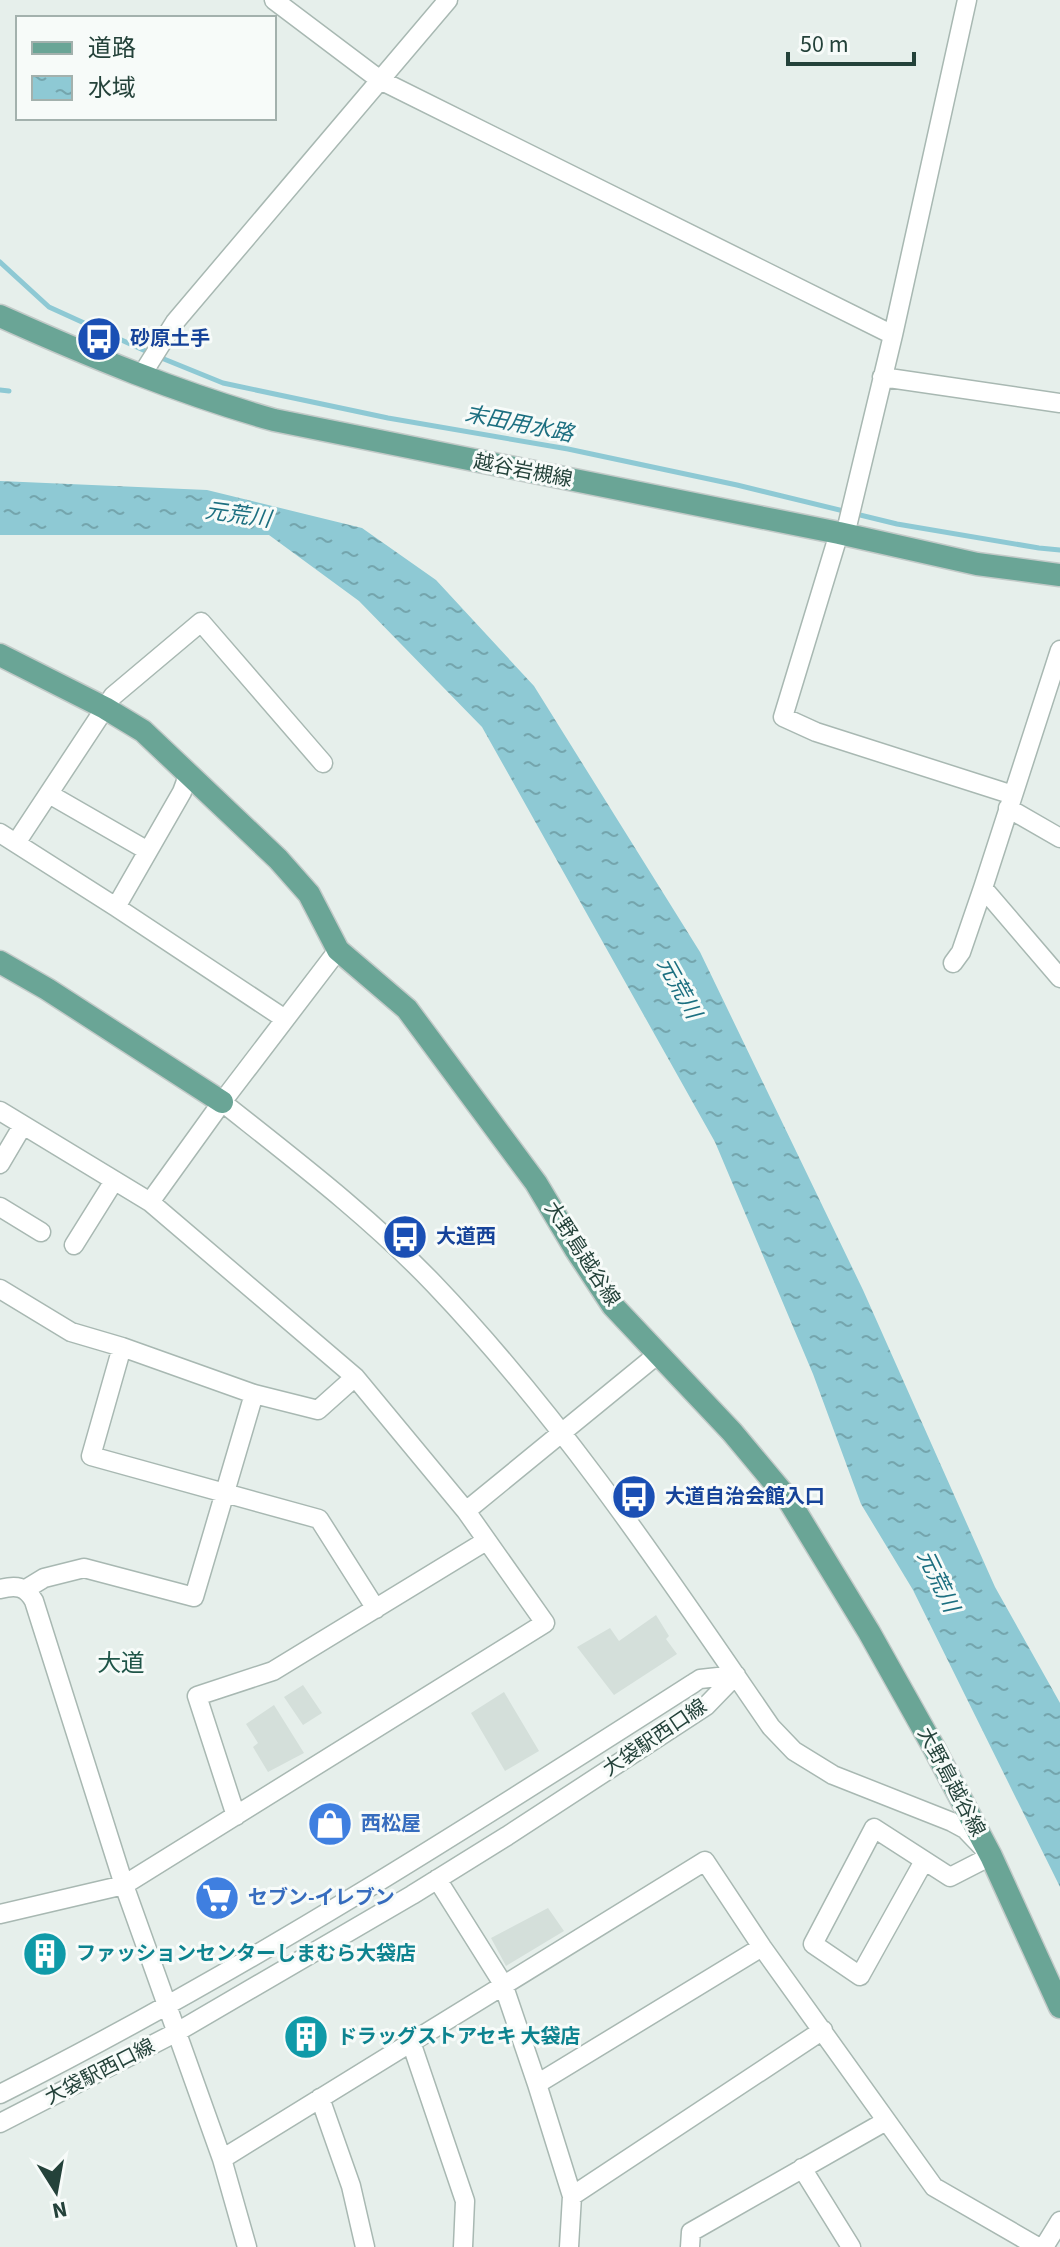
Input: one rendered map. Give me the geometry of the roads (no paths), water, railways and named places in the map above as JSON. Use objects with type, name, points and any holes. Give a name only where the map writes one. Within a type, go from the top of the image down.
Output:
[{"type":"main road","name":"越谷岩槻線","points":[[0,316],[149,362],[231,408],[274,420],[846,522],[977,564],[1060,575]]},
{"type":"main road","name":"大野島越谷線","points":[[0,655],[105,708],[143,731],[278,859],[309,894],[338,950],[407,1009],[536,1183],[613,1306],[732,1432],[788,1499],[869,1632],[991,1856],[1060,2007]]},
{"type":"main road","points":[[0,962],[222,1102]]},
{"type":"street","points":[[274,0],[380,80],[893,335]]},
{"type":"street","points":[[149,362],[175,322],[448,0]]},
{"type":"street","points":[[967,0],[893,335],[846,522],[783,717],[816,732],[1011,802],[1060,838]]},
{"type":"street","points":[[882,377],[1060,403]]},
{"type":"street","points":[[285,1019],[8,838],[49,794],[113,696],[201,622],[323,763]]},
{"type":"street","points":[[953,963],[961,952],[983,888],[1060,650]]},
{"type":"street","points":[[116,907],[182,792],[189,773]]},
{"type":"street","points":[[49,794],[148,851]]},
{"type":"street","points":[[983,888],[1060,978]]},
{"type":"street","points":[[150,1202],[338,950]]},
{"type":"street","points":[[222,1102],[363,1217],[432,1282],[496,1352],[563,1432],[646,1545],[771,1727],[794,1751],[833,1775],[952,1822],[965,1829],[991,1856],[950,1877],[874,1828],[813,1944],[860,1976],[924,1861]]},
{"type":"street","points":[[0,1111],[150,1202],[355,1377],[466,1511],[545,1623],[124,1885],[0,1914]]},
{"type":"street","points":[[0,1164],[23,1125]]},
{"type":"street","points":[[74,1245],[114,1181]]},
{"type":"street","points":[[0,1207],[41,1232]]},
{"type":"street","points":[[0,1289],[71,1332],[254,1394],[318,1410],[355,1377]]},
{"type":"street","points":[[122,1347],[91,1456],[319,1519],[376,1609]]},
{"type":"street","points":[[466,1511],[658,1354]]},
{"type":"street","points":[[26,1589],[44,1578],[84,1568],[194,1597],[254,1394]]},
{"type":"street","points":[[236,1816],[197,1696],[273,1671],[486,1541]]},
{"type":"street","points":[[0,1589],[14,1586],[26,1589],[34,1601],[124,1885],[222,2159],[247,2247]]},
{"type":"street","name":"大袋駅西口線","points":[[0,2123],[177,2032],[437,1879],[706,1706],[736,1675]]},
{"type":"street","name":"大袋駅西口線","points":[[0,2094],[168,2005],[423,1855],[700,1679],[736,1675]]},
{"type":"street","points":[[222,2159],[705,1861],[762,1947],[934,2187],[1041,2247],[1060,2221]]},
{"type":"street","points":[[437,1879],[503,1984],[572,2196],[569,2247]]},
{"type":"street","points":[[537,2084],[762,1947]]},
{"type":"street","points":[[572,2196],[823,2030]]},
{"type":"street","points":[[411,2042],[465,2201],[463,2247]]},
{"type":"street","points":[[320,2098],[351,2186],[365,2247]]},
{"type":"street","points":[[690,2247],[691,2232],[886,2121]]},
{"type":"street","points":[[802,2168],[851,2247]]},
{"type":"water","name":"元荒川","points":[[0,481],[207,490],[362,528],[436,580],[534,686],[700,952],[863,1290],[995,1587],[1060,1703],[1060,1887],[913,1590],[861,1504],[813,1374],[715,1142],[482,727],[359,601],[269,535],[0,535]]},
{"type":"waterway","name":"末田用水路","points":[[0,262],[49,307],[150,353]]},
{"type":"waterway","name":"末田用水路","points":[[159,357],[223,383],[388,418],[568,449],[737,485],[897,524],[1060,550]]},
{"type":"waterway","points":[[0,390],[9,391]]},
{"type":"place","name":"砂原土手","points":[[99,339]]},
{"type":"place","name":"大道西","points":[[405,1237]]},
{"type":"place","name":"大道自治会館入口","points":[[634,1497]]},
{"type":"place","name":"西松屋","points":[[330,1824]]},
{"type":"place","name":"セブン-イレブン","points":[[217,1898]]},
{"type":"place","name":"ファッションセンターしまむら大袋店","points":[[45,1954]]},
{"type":"place","name":"ドラッグストアセキ 大袋店","points":[[306,2037]]},
{"type":"district","name":"大道","points":[[121,1663]]}]
